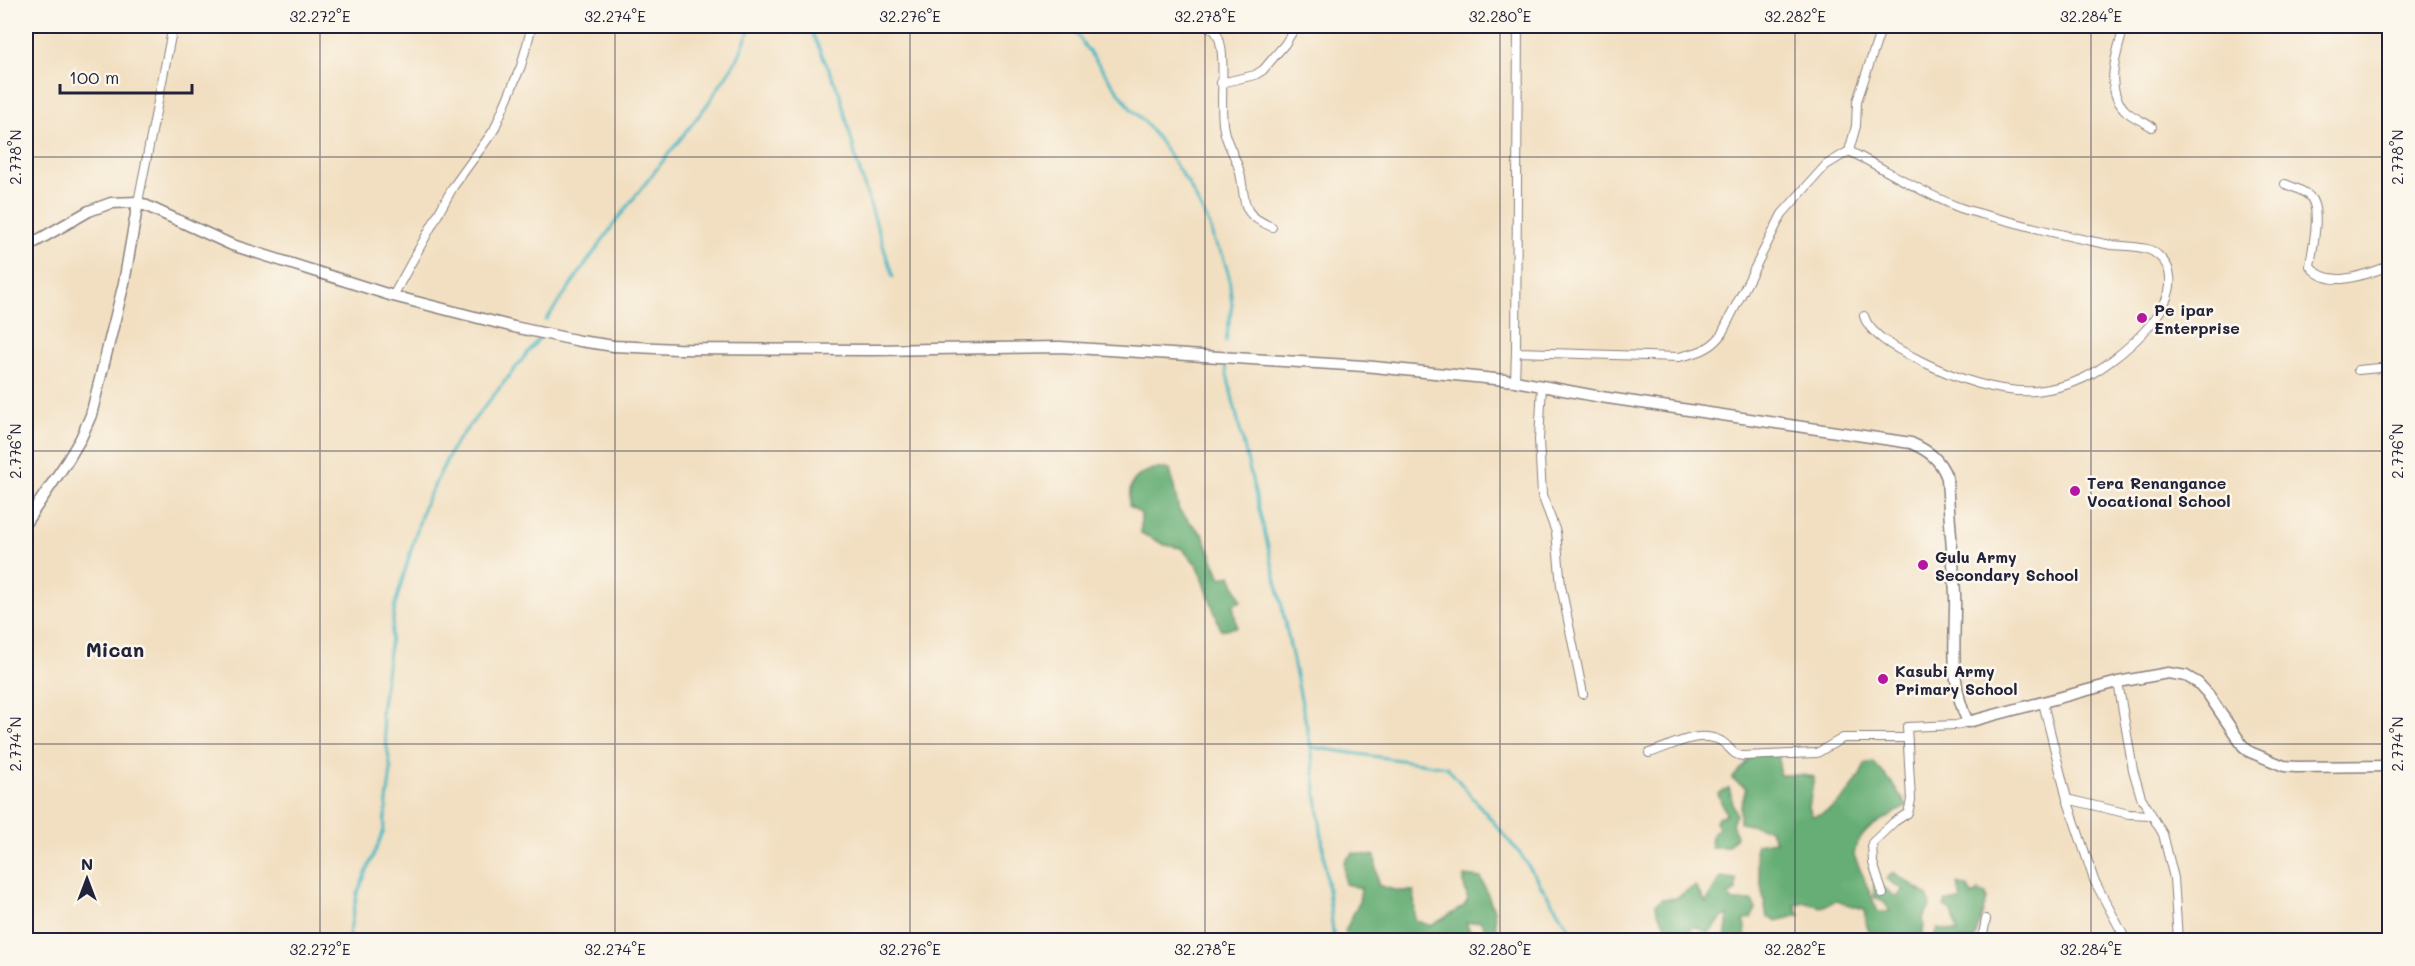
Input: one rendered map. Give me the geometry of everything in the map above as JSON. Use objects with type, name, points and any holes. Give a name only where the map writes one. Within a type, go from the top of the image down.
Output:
[{"type":"street","points":[[26,522],[68,460],[91,415],[124,283],[173,26]]},
{"type":"street","points":[[393,296],[453,187],[494,130],[518,76],[532,26]]},
{"type":"street","points":[[1208,26],[1216,32],[1223,50],[1221,83],[1224,131],[1237,163],[1246,209],[1254,219],[1272,227]]},
{"type":"street","points":[[1221,83],[1255,75],[1263,70],[1285,44],[1296,26]]},
{"type":"street","points":[[1515,381],[1518,26]]},
{"type":"street","points":[[1516,352],[1680,357],[1709,348],[1720,337],[1782,214],[1826,165],[1849,151],[1856,126],[1857,101],[1882,26]]},
{"type":"street","points":[[2124,26],[2112,77],[2117,97],[2122,107],[2152,127]]},
{"type":"street","points":[[1849,151],[1959,207],[2047,231],[2113,245],[2151,250],[2164,261],[2170,274],[2170,288],[2161,308],[2149,326],[2128,348],[2084,378],[2058,387],[2034,391],[1979,384],[1930,365],[1893,347],[1866,323],[1864,316]]},
{"type":"street","points":[[2285,184],[2310,196],[2314,204],[2315,220],[2310,267],[2316,275],[2333,279],[2349,279],[2390,266]]},
{"type":"street","points":[[26,247],[88,211],[111,203],[138,202],[232,245],[393,296],[514,327],[614,346],[677,349],[875,350],[1060,347],[1399,369],[1515,381],[1601,397],[1911,443],[1936,457],[1942,464],[1947,478],[1957,690],[1968,722]]},
{"type":"street","points":[[2358,370],[2390,368]]},
{"type":"street","points":[[1542,385],[1539,440],[1542,495],[1556,532],[1561,585],[1583,694]]},
{"type":"street","points":[[1882,894],[1873,863],[1872,843],[1910,810],[1907,727],[1956,725],[2118,682],[2168,672],[2186,676],[2198,682],[2243,746],[2255,755],[2284,766],[2390,766]]},
{"type":"street","points":[[2118,682],[2133,770],[2141,797],[2163,834],[2174,878],[2178,940]]},
{"type":"street","points":[[2043,703],[2067,799],[2094,880],[2126,940]]},
{"type":"street","points":[[1649,753],[1701,736],[1722,742],[1731,753],[1743,756],[1817,753],[1843,738],[1907,738]]},
{"type":"street","points":[[2067,799],[2129,814],[2151,815]]},
{"type":"street","points":[[1982,940],[1986,920]]},
{"type":"green space","points":[[1153,469],[1170,469],[1179,511],[1203,535],[1221,578],[1231,575],[1241,601],[1233,605],[1237,627],[1221,630],[1198,566],[1181,548],[1165,545],[1141,533],[1141,514],[1129,505],[1130,491],[1136,478]]},
{"type":"green space","points":[[1779,753],[1779,775],[1814,777],[1809,807],[1812,816],[1821,814],[1837,804],[1851,790],[1865,764],[1873,762],[1892,783],[1907,806],[1866,831],[1856,846],[1854,855],[1878,912],[1890,912],[1884,901],[1874,897],[1874,885],[1883,887],[1896,897],[1904,890],[1886,879],[1893,872],[1927,895],[1930,906],[1923,918],[1922,940],[1875,940],[1867,927],[1864,909],[1836,901],[1821,907],[1803,902],[1795,905],[1800,915],[1776,921],[1767,917],[1755,851],[1757,844],[1775,841],[1769,829],[1740,823],[1740,809],[1746,788],[1732,779],[1752,755]]},
{"type":"green space","points":[[1729,788],[1736,815],[1732,823],[1736,836],[1728,847],[1711,847],[1712,834],[1719,828],[1716,822],[1718,817],[1726,814],[1718,794]]},
{"type":"green space","points":[[1353,853],[1375,856],[1378,885],[1397,891],[1414,891],[1415,920],[1431,926],[1463,907],[1468,900],[1464,876],[1481,878],[1494,910],[1497,937],[1488,933],[1480,921],[1466,923],[1474,940],[1348,940],[1345,931],[1359,902],[1361,888],[1345,884],[1344,862]]},
{"type":"green space","points":[[1720,877],[1736,879],[1736,891],[1728,896],[1734,901],[1752,901],[1756,909],[1751,918],[1744,920],[1746,940],[1725,940],[1728,915],[1723,917],[1709,933],[1694,926],[1690,931],[1673,934],[1657,912],[1656,904],[1662,899],[1676,898],[1695,886],[1706,903]]},
{"type":"green space","points":[[1958,884],[1968,887],[1972,896],[1979,891],[1986,894],[1987,899],[1974,940],[1932,940],[1938,928],[1958,932],[1952,911],[1944,907],[1946,901],[1961,901]]},
{"type":"waterway","points":[[546,320],[619,217],[707,105],[738,58],[751,26]]},
{"type":"waterway","points":[[809,26],[840,94],[858,166],[893,277]]},
{"type":"waterway","points":[[1072,26],[1132,110],[1158,139],[1188,183],[1210,226],[1214,242],[1223,256],[1229,276],[1232,305],[1226,341]]},
{"type":"waterway","points":[[348,940],[357,894],[383,833],[391,770],[381,713],[395,605],[424,506],[454,445],[541,336]]},
{"type":"waterway","points":[[1224,362],[1279,593],[1311,747],[1334,940]]},
{"type":"waterway","points":[[1311,747],[1447,767],[1521,855],[1577,940]]},
{"type":"place","name":"Pe ipar Enterprise","points":[[2142,318]]},
{"type":"place","name":"Tera Renangance Vocational School","points":[[2075,491]]},
{"type":"place","name":"Gulu Army Secondary School","points":[[1923,565]]},
{"type":"place","name":"Kasubi Army Primary School","points":[[1883,679]]},
{"type":"district","name":"Mican","points":[[115,649]]}]
